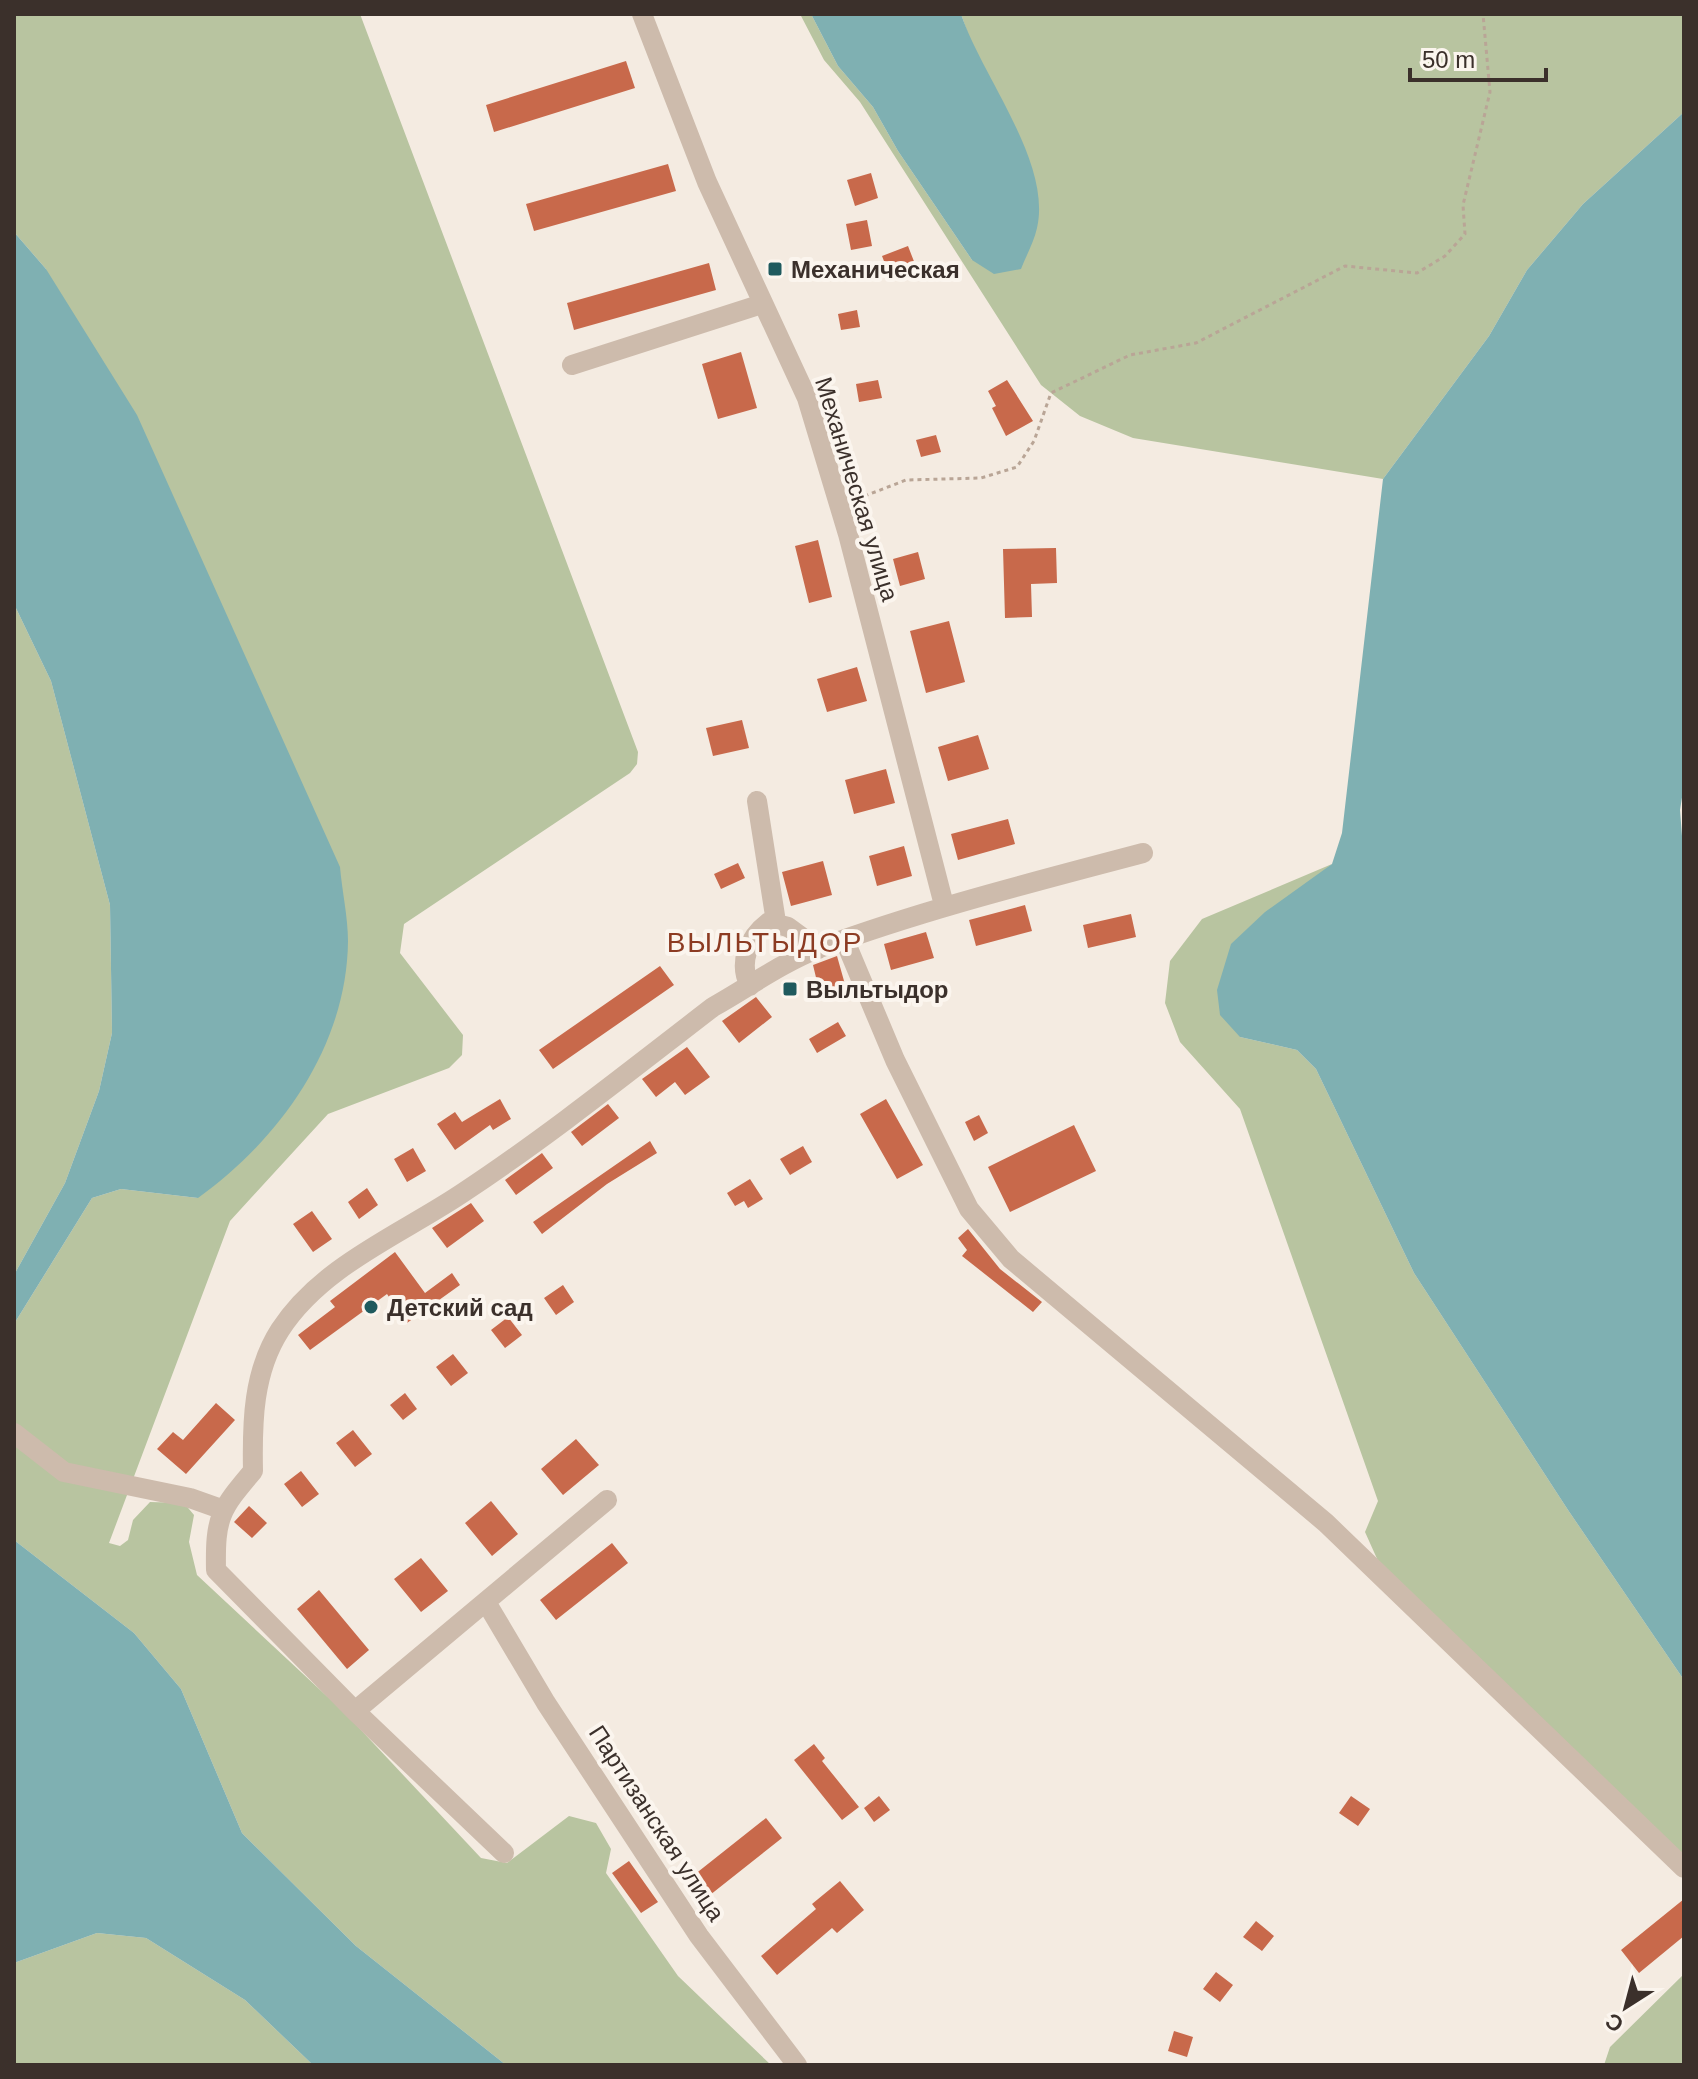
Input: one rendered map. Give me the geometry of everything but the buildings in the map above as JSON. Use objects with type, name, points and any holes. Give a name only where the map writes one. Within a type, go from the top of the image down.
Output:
[{"type":"street","name":"Механическая улица","points":[[642,14],[707,182],[807,398],[848,534],[944,905]]},
{"type":"street","points":[[572,365],[762,304]]},
{"type":"street","points":[[757,801],[776,922]]},
{"type":"street","points":[[504,1853],[355,1711],[216,1570],[215,1539],[221,1509],[253,1471],[252,1432],[260,1369],[281,1328],[328,1278],[463,1193],[713,1007],[750,986],[818,949],[944,905],[1143,853]]},
{"type":"street","points":[[750,986],[743,973],[751,941],[769,922],[776,922],[818,949]]},
{"type":"street","points":[[845,941],[895,1060],[969,1209],[1011,1259],[1326,1523],[1684,1868]]},
{"type":"street","points":[[14,1433],[64,1472],[190,1498],[221,1509]]},
{"type":"street","points":[[355,1711],[607,1500]]},
{"type":"street","name":"Партизанская улица","points":[[486,1602],[546,1703],[699,1936],[797,2065]]},
{"type":"path","points":[[855,500],[906,480],[981,478],[1017,467],[1034,441],[1051,393],[1130,355],[1196,343],[1345,266],[1417,273],[1445,256],[1465,234],[1463,205],[1490,92],[1483,14]]},
{"type":"green space","points":[[14,14],[360,14],[638,752],[637,764],[630,773],[404,924],[400,953],[463,1035],[462,1055],[449,1068],[328,1114],[230,1221],[109,1543],[120,1546],[128,1540],[133,1520],[150,1502],[184,1503],[194,1515],[189,1542],[197,1575],[346,1714],[481,1858],[507,1863],[569,1816],[596,1823],[611,1849],[606,1873],[678,1976],[771,2065],[506,2065],[356,1946],[242,1833],[181,1689],[134,1633],[14,1540],[14,1324],[92,1198],[121,1189],[198,1198],[46,269],[14,232]]},
{"type":"green space","points":[[800,14],[811,14],[838,66],[873,107],[898,151],[972,260],[968,34],[961,14],[1684,14],[1684,112],[1583,204],[1527,270],[1489,336],[1383,479],[1133,438],[1080,416],[1041,385],[860,102],[824,60]]},
{"type":"green space","points":[[14,604],[51,681],[110,905],[112,1033],[99,1091],[65,1183],[14,1275]]},
{"type":"green space","points":[[1332,864],[1312,881],[1240,1037],[1297,1050],[1316,1069],[1414,1273],[1568,1510],[1684,1680],[1684,1856],[1383,1572],[1365,1532],[1378,1501],[1240,1109],[1180,1042],[1165,1003],[1170,961],[1202,919]]},
{"type":"green space","points":[[97,1933],[146,1938],[245,2000],[313,2065],[14,2065],[14,1963]]},
{"type":"green space","points":[[1684,1974],[1684,2065],[1604,2065],[1610,2047]]},
{"type":"water","points":[[811,14],[961,14],[1025,148],[1034,176],[1039,202],[1037,228],[1021,269],[994,274],[972,260],[898,151],[873,107],[838,66]]},
{"type":"water","points":[[1684,112],[1684,785],[1680,810],[1684,862],[1684,1680],[1568,1510],[1414,1273],[1316,1069],[1297,1050],[1240,1037],[1220,1015],[1217,990],[1231,944],[1265,912],[1332,864],[1342,833],[1383,479],[1489,336],[1527,270],[1583,204]]},
{"type":"water","points":[[14,232],[46,269],[137,415],[340,867],[348,941],[345,980],[336,1017],[322,1053],[303,1087],[256,1148],[198,1198],[121,1189],[92,1198],[14,1324],[14,1275],[65,1183],[99,1091],[112,1033],[110,905],[51,681],[14,604]]},
{"type":"water","points":[[14,1540],[134,1633],[181,1689],[242,1833],[356,1946],[506,2065],[313,2065],[245,2000],[146,1938],[97,1933],[14,1963]]},
{"type":"place","name":"Механическая","points":[[775,269]]},
{"type":"place","name":"Выльтыдор","points":[[790,989]]},
{"type":"place","name":"Детский сад","points":[[371,1307]]},
{"type":"district","name":"ВЫЛЬТЫДОР","points":[[765,942]]}]
